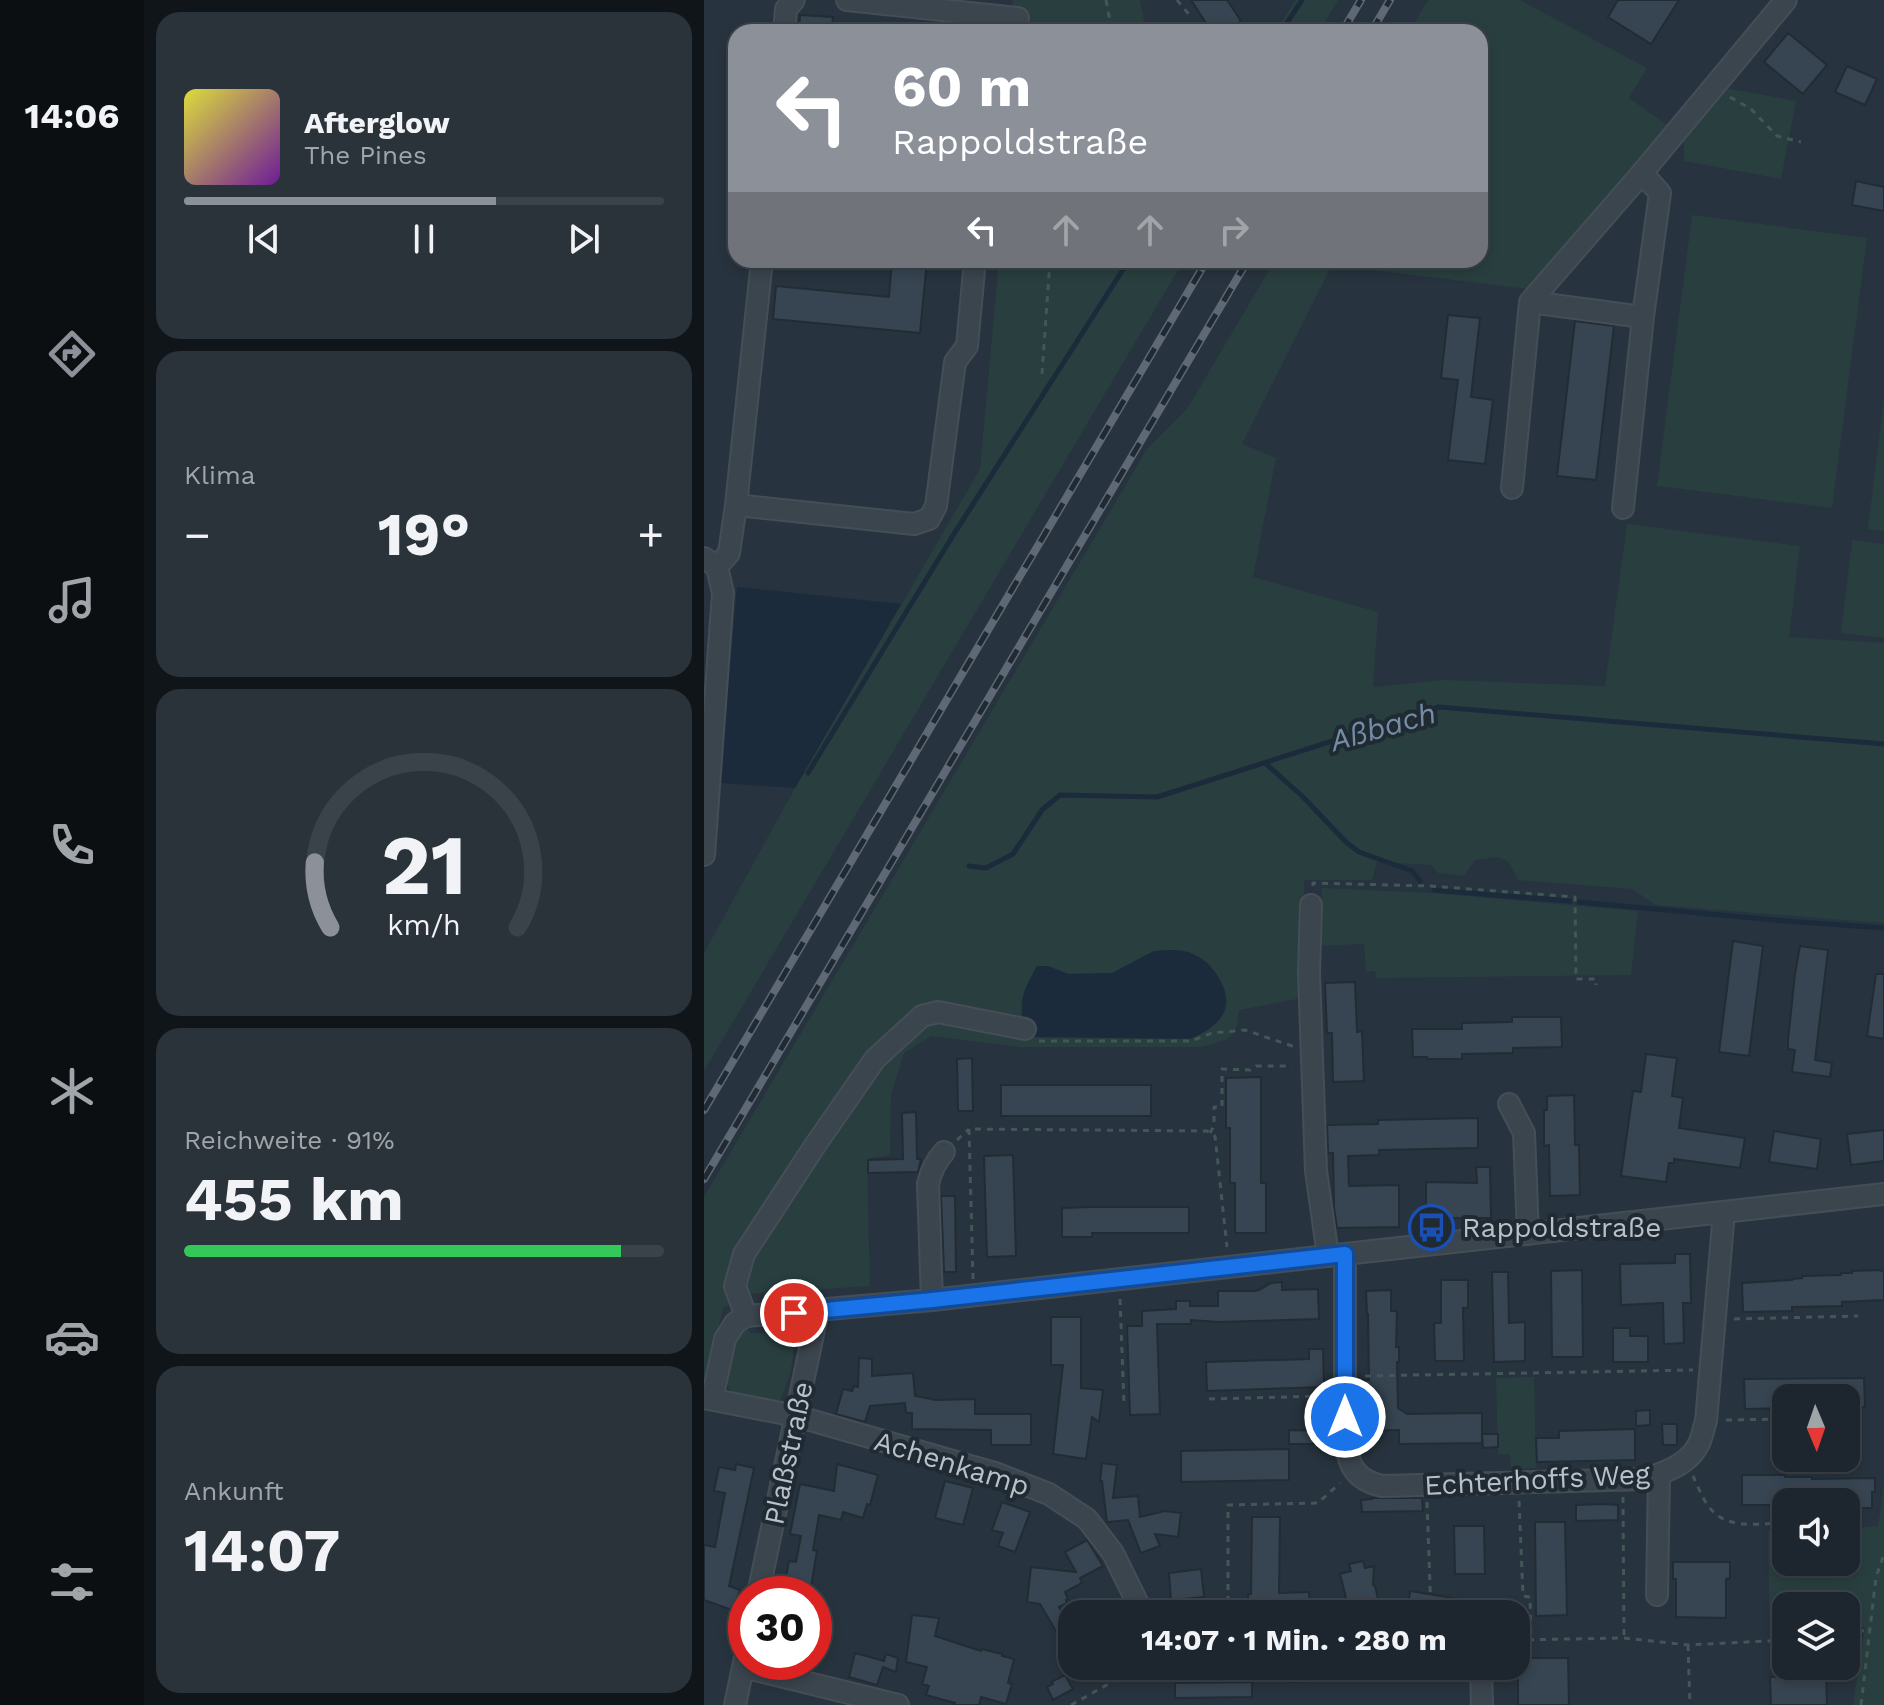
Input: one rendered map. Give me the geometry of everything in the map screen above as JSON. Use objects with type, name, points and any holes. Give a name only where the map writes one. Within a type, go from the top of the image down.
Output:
[{"type":"street","points":[[785,24],[786,9],[794,0]]},
{"type":"street","points":[[847,0],[986,24],[1018,18]]},
{"type":"street","points":[[1512,488],[1530,302],[1786,0]]},
{"type":"street","points":[[1623,508],[1643,317],[1660,193],[1642,173]]},
{"type":"street","points":[[704,855],[723,593],[710,562],[729,553],[761,268]]},
{"type":"street","points":[[736,505],[914,524],[929,519],[936,506],[955,362],[967,346],[974,268]]},
{"type":"street","points":[[1530,302],[1643,317]]},
{"type":"street","points":[[1311,905],[1309,973],[1316,1171],[1336,1255],[1345,1386],[1345,1439],[1347,1455],[1354,1471]]},
{"type":"street","points":[[746,1316],[735,1286],[744,1254],[875,1059],[922,1016],[938,1012],[1020,1028]]},
{"type":"street","points":[[1509,1104],[1524,1133],[1528,1234]]},
{"type":"street","points":[[932,1300],[928,1184],[930,1173],[944,1152]]},
{"type":"street","points":[[708,1399],[725,1339],[735,1323],[746,1316],[932,1300],[1884,1194]]},
{"type":"street","name":"Echterhoffs Weg","points":[[1354,1471],[1368,1483],[1382,1486],[1623,1480],[1646,1479],[1686,1461],[1698,1446],[1706,1421],[1724,1212]]},
{"type":"street","name":"Plaßstraße","points":[[762,1576],[818,1311]]},
{"type":"street","name":"Achenkamp","points":[[708,1399],[796,1416],[995,1473],[1049,1494],[1087,1519],[1113,1553],[1136,1600]]},
{"type":"street","points":[[1657,1595],[1659,1475]]},
{"type":"street","points":[[735,1705],[740,1680]]},
{"type":"street","points":[[812,1680],[898,1705]]},
{"type":"street","points":[[1480,1680],[1482,1705]]},
{"type":"path","points":[[1106,0],[1110,24]]},
{"type":"path","points":[[1177,0],[1192,18]]},
{"type":"path","points":[[1713,88],[1751,109],[1777,136],[1801,142]]},
{"type":"path","points":[[1042,374],[1049,268]]},
{"type":"path","points":[[1311,905],[1313,883],[1430,886],[1575,897],[1576,979],[1596,979],[1596,985]]},
{"type":"path","points":[[1020,1028],[1018,1036],[1031,1041],[1191,1041],[1212,1033],[1245,1030],[1312,1059]]},
{"type":"path","points":[[1210,1133],[1214,1126],[1214,1107],[1222,1107],[1222,1069],[1250,1070],[1256,1066],[1312,1059]]},
{"type":"path","points":[[973,1295],[969,1129],[1207,1131],[1215,1136],[1229,1267]]},
{"type":"path","points":[[1119,1279],[1124,1404]]},
{"type":"path","points":[[1714,1319],[1858,1316]]},
{"type":"path","points":[[1209,1399],[1345,1386],[1710,1370]]},
{"type":"path","points":[[1706,1421],[1772,1419]]},
{"type":"path","points":[[1686,1461],[1705,1500],[1716,1514],[1729,1521],[1772,1523]]},
{"type":"path","points":[[1228,1600],[1228,1505],[1318,1503],[1354,1471]]},
{"type":"path","points":[[1623,1480],[1624,1638]]},
{"type":"path","points":[[1518,1482],[1523,1596],[1530,1597],[1531,1639],[1624,1638],[1688,1645],[1772,1641]]},
{"type":"path","points":[[1426,1485],[1430,1600]]},
{"type":"path","points":[[1861,1705],[1876,1577],[1884,1554]]},
{"type":"path","points":[[1860,1631],[1871,1630]]},
{"type":"path","points":[[1688,1645],[1690,1705]]},
{"type":"path","points":[[1071,1705],[1116,1680]]},
{"type":"green space","points":[[1012,0],[1140,0],[1144,24],[1017,24]]},
{"type":"green space","points":[[1296,0],[1338,0],[1324,24],[1280,24]]},
{"type":"green space","points":[[1428,0],[1520,0],[1647,68],[1629,98],[1670,127],[1529,289],[1357,268],[1488,268],[1488,24],[1414,24]]},
{"type":"green space","points":[[1725,88],[1796,101],[1781,179],[1684,161],[1684,138]]},
{"type":"green space","points":[[1692,215],[1867,238],[1832,508],[1657,486]]},
{"type":"green space","points":[[998,268],[1179,268],[704,1071],[704,953],[795,788],[980,469]]},
{"type":"green space","points":[[1270,268],[1330,268],[1242,444],[1276,458],[1253,577],[1378,612],[1373,687],[1444,680],[1605,686],[1627,524],[1800,546],[1789,637],[1884,643],[1884,923],[1656,905],[1632,889],[1518,880],[1508,861],[1497,857],[1475,860],[1464,876],[1438,873],[1431,865],[1377,862],[1372,880],[1304,880],[1302,998],[1239,1010],[1236,1027],[1225,1040],[1202,1047],[1021,1047],[931,1036],[904,1053],[891,1095],[890,1155],[867,1159],[870,1286],[747,1294],[723,1308],[704,1380],[704,1197],[1147,449],[1187,409]],"holes":[[[1171,950],[1199,957],[1216,974],[1217,1022],[1199,1035],[1025,1029],[1021,1014],[1048,966],[1068,974],[1112,973],[1154,951]]]},
{"type":"green space","points":[[1884,397],[1884,531],[1868,529]]},
{"type":"green space","points":[[1852,540],[1884,544],[1884,638],[1841,633]]},
{"type":"green space","points":[[1322,888],[1432,893],[1638,911],[1631,975],[1376,978],[1375,971],[1366,972],[1364,944],[1320,946]]},
{"type":"green space","points":[[745,1326],[751,1333],[785,1333],[791,1342],[792,1363],[780,1400],[745,1398],[736,1395],[728,1384],[728,1358]]},
{"type":"green space","points":[[1534,1377],[1536,1468],[1511,1469],[1510,1454],[1498,1454],[1496,1378]]},
{"type":"green space","points":[[1884,1485],[1884,1705],[1853,1705],[1857,1680],[1860,1680],[1865,1627],[1860,1627],[1860,1592],[1772,1592],[1770,1637],[1768,1530],[1772,1530],[1772,1576],[1860,1576],[1860,1527],[1878,1526]]},
{"type":"water","points":[[737,587],[901,604],[795,788],[720,783]]},
{"type":"water","points":[[1154,951],[1187,952],[1201,959],[1222,984],[1226,1006],[1217,1022],[1207,1030],[1190,1039],[1029,1037],[1022,1000],[1037,966],[1048,966],[1068,974],[1112,973]]},
{"type":"building","points":[[1191,0],[1227,0],[1241,21],[1237,24],[1207,24]]},
{"type":"building","points":[[1618,0],[1679,0],[1651,44],[1608,17]]},
{"type":"building","points":[[800,15],[833,17],[832,24],[799,24]]},
{"type":"building","points":[[1788,33],[1827,65],[1803,94],[1764,62]]},
{"type":"building","points":[[1847,66],[1877,79],[1865,105],[1835,92]]},
{"type":"building","points":[[1856,181],[1884,187],[1884,211],[1852,205]]},
{"type":"building","points":[[891,268],[926,268],[920,333],[773,319],[776,286],[889,297]]},
{"type":"building","points":[[1448,315],[1480,318],[1471,397],[1493,400],[1485,464],[1448,460],[1458,380],[1441,378]]},
{"type":"building","points":[[1575,321],[1614,326],[1596,480],[1557,476]]},
{"type":"building","points":[[1733,941],[1763,946],[1749,1056],[1719,1052]]},
{"type":"building","points":[[1800,946],[1828,950],[1815,1060],[1832,1063],[1830,1077],[1792,1072],[1795,1050],[1788,1049],[1788,1040]]},
{"type":"building","points":[[1876,974],[1884,974],[1884,1039],[1867,1036]]},
{"type":"building","points":[[1355,982],[1357,1032],[1362,1031],[1364,1081],[1333,1082],[1332,1033],[1327,1033],[1325,983]]},
{"type":"building","points":[[1512,1017],[1561,1017],[1562,1047],[1513,1048],[1513,1053],[1462,1054],[1462,1059],[1413,1057],[1412,1029],[1462,1029],[1462,1023],[1512,1022]]},
{"type":"building","points":[[1646,1054],[1677,1058],[1672,1096],[1683,1098],[1679,1128],[1745,1138],[1740,1168],[1674,1159],[1674,1163],[1669,1163],[1666,1182],[1621,1176],[1633,1091],[1641,1092]]},
{"type":"building","points":[[972,1058],[973,1111],[958,1111],[957,1059]]},
{"type":"building","points":[[1261,1077],[1261,1183],[1266,1183],[1266,1233],[1235,1233],[1235,1183],[1230,1183],[1230,1128],[1226,1128],[1226,1078]]},
{"type":"building","points":[[1001,1085],[1151,1085],[1151,1116],[1001,1116]]},
{"type":"building","points":[[1574,1095],[1580,1195],[1550,1196],[1549,1145],[1544,1146],[1547,1096]]},
{"type":"building","points":[[916,1112],[917,1159],[921,1159],[918,1172],[868,1173],[868,1160],[903,1159],[902,1113]]},
{"type":"building","points":[[1478,1118],[1478,1148],[1379,1150],[1379,1155],[1348,1156],[1349,1186],[1399,1185],[1399,1227],[1337,1228],[1333,1153],[1328,1153],[1327,1125],[1378,1124],[1378,1120]]},
{"type":"building","points":[[1884,1130],[1884,1161],[1851,1165],[1847,1134]]},
{"type":"building","points":[[1774,1131],[1821,1139],[1817,1169],[1769,1162]]},
{"type":"building","points":[[1013,1155],[1016,1256],[987,1257],[984,1156]]},
{"type":"building","points":[[1476,1167],[1490,1167],[1491,1218],[1426,1218],[1426,1182],[1477,1183]]},
{"type":"building","points":[[941,1196],[955,1196],[956,1272],[944,1272]]},
{"type":"building","points":[[1189,1207],[1189,1233],[1092,1233],[1092,1237],[1062,1237],[1062,1208]]},
{"type":"building","points":[[1675,1254],[1690,1254],[1691,1303],[1683,1303],[1684,1343],[1664,1344],[1663,1303],[1621,1305],[1620,1264],[1675,1263]]},
{"type":"building","points":[[1582,1270],[1583,1357],[1552,1357],[1551,1271]]},
{"type":"building","points":[[1492,1272],[1508,1272],[1509,1323],[1525,1322],[1525,1361],[1494,1362]]},
{"type":"building","points":[[1884,1272],[1884,1300],[1842,1302],[1842,1306],[1792,1307],[1792,1311],[1743,1312],[1742,1283]]},
{"type":"building","points":[[1441,1280],[1468,1280],[1468,1308],[1463,1308],[1464,1361],[1435,1361],[1434,1323],[1441,1323]]},
{"type":"building","points":[[1282,1282],[1282,1290],[1318,1289],[1319,1319],[1191,1320],[1191,1324],[1157,1324],[1160,1414],[1130,1415],[1127,1326],[1142,1326],[1142,1311],[1176,1309],[1176,1301],[1190,1301],[1190,1306],[1218,1306],[1218,1291],[1254,1291],[1271,1283]]},
{"type":"building","points":[[1391,1290],[1391,1311],[1397,1311],[1398,1408],[1407,1414],[1482,1413],[1482,1443],[1399,1444],[1399,1430],[1362,1431],[1362,1380],[1369,1380],[1366,1291]]},
{"type":"building","points":[[1051,1317],[1081,1317],[1081,1388],[1103,1390],[1099,1422],[1092,1417],[1086,1459],[1053,1454],[1063,1365],[1051,1365]]},
{"type":"building","points":[[1613,1328],[1630,1328],[1630,1336],[1648,1336],[1648,1362],[1613,1362]]},
{"type":"building","points":[[1309,1349],[1323,1349],[1324,1387],[1207,1391],[1206,1362],[1309,1359]]},
{"type":"building","points":[[859,1358],[872,1359],[872,1376],[913,1373],[915,1396],[936,1400],[975,1399],[975,1414],[1031,1414],[1031,1445],[991,1445],[991,1430],[912,1429],[912,1413],[906,1413],[905,1403],[870,1406],[865,1422],[836,1414],[843,1389],[852,1391],[854,1386],[858,1387]]},
{"type":"building","points":[[1864,1378],[1865,1407],[1860,1407],[1860,1384],[1772,1384],[1772,1408],[1745,1409],[1744,1379]]},
{"type":"building","points":[[1650,1410],[1650,1425],[1636,1426],[1636,1411]]},
{"type":"building","points":[[1662,1424],[1677,1424],[1677,1445],[1663,1445]]},
{"type":"building","points":[[1635,1429],[1635,1460],[1537,1462],[1536,1438],[1559,1438],[1559,1431]]},
{"type":"building","points":[[1289,1430],[1325,1431],[1324,1444],[1289,1444]]},
{"type":"building","points":[[1482,1434],[1498,1434],[1498,1447],[1483,1448]]},
{"type":"building","points":[[1289,1449],[1289,1480],[1181,1482],[1181,1451]]},
{"type":"building","points":[[1102,1463],[1117,1465],[1113,1498],[1138,1496],[1140,1517],[1165,1511],[1181,1513],[1178,1537],[1155,1534],[1160,1546],[1141,1553],[1128,1520],[1107,1522],[1100,1481]]},
{"type":"building","points":[[736,1464],[754,1468],[731,1576],[728,1576],[728,1609],[704,1600],[704,1545],[715,1547],[725,1493],[714,1491],[719,1467],[735,1470]]},
{"type":"building","points":[[837,1464],[878,1475],[863,1518],[843,1512],[841,1520],[819,1515],[813,1550],[817,1551],[813,1576],[786,1576],[789,1561],[796,1562],[801,1536],[790,1534],[800,1484],[834,1491]]},
{"type":"building","points":[[1742,1475],[1785,1475],[1812,1479],[1875,1478],[1872,1508],[1860,1508],[1860,1488],[1772,1488],[1772,1505],[1742,1505]]},
{"type":"building","points":[[945,1481],[973,1488],[963,1525],[935,1518]]},
{"type":"building","points":[[1422,1498],[1423,1511],[1362,1512],[1361,1500]]},
{"type":"building","points":[[1002,1502],[1030,1512],[1015,1552],[998,1546],[1003,1533],[992,1530]]},
{"type":"building","points":[[1576,1505],[1618,1505],[1618,1520],[1576,1521]]},
{"type":"building","points":[[1252,1517],[1280,1517],[1279,1593],[1309,1592],[1309,1600],[1248,1600],[1248,1594],[1251,1594]]},
{"type":"building","points":[[1535,1522],[1565,1522],[1567,1615],[1536,1616]]},
{"type":"building","points":[[1454,1526],[1484,1526],[1485,1574],[1455,1574]]},
{"type":"building","points":[[1087,1540],[1103,1566],[1080,1578],[1082,1583],[1065,1592],[1068,1599],[1058,1600],[1057,1633],[1040,1604],[1027,1602],[1031,1567],[1076,1572],[1065,1552]]},
{"type":"building","points":[[1363,1561],[1365,1568],[1374,1566],[1373,1585],[1378,1600],[1346,1600],[1340,1574],[1351,1571],[1349,1564]]},
{"type":"building","points":[[1673,1562],[1730,1562],[1730,1578],[1726,1579],[1726,1618],[1676,1617]]},
{"type":"building","points":[[1201,1569],[1204,1597],[1171,1600],[1169,1573]]},
{"type":"building","points":[[1410,1591],[1465,1600],[1409,1600]]},
{"type":"building","points":[[912,1615],[939,1618],[935,1636],[1014,1659],[1008,1683],[1012,1684],[1006,1704],[981,1697],[979,1705],[954,1705],[926,1695],[929,1686],[922,1684],[927,1667],[906,1662]]},
{"type":"building","points":[[855,1653],[884,1661],[886,1654],[898,1658],[896,1672],[883,1667],[877,1685],[849,1677]]},
{"type":"building","points":[[1530,1658],[1568,1658],[1569,1705],[1518,1705],[1518,1680],[1530,1680]]},
{"type":"building","points":[[1770,1677],[1772,1680],[1826,1680],[1827,1705],[1771,1705]]},
{"type":"building","points":[[1058,1678],[1068,1680],[1073,1689],[1053,1700],[1047,1687],[1053,1684],[1051,1682]]},
{"type":"building","points":[[1252,1682],[1252,1697],[1175,1698],[1175,1683]]},
{"type":"waterway","points":[[1286,24],[1302,0]]},
{"type":"waterway","points":[[808,773],[952,537],[1124,268]]},
{"type":"waterway","name":"Aßbach","points":[[969,866],[986,868],[1013,854],[1042,810],[1060,795],[1157,797],[1439,707],[1884,744]]},
{"type":"waterway","points":[[1265,763],[1359,852],[1412,871],[1420,881]]},
{"type":"waterway","points":[[1434,890],[1570,901]]},
{"type":"waterway","points":[[1579,902],[1884,928]]},
{"type":"railway","points":[[1347,24],[1361,0]]},
{"type":"railway","points":[[1376,24],[1390,0]]},
{"type":"railway","points":[[704,1110],[1202,268]]},
{"type":"railway","points":[[704,1179],[1243,268]]},
{"type":"place","name":"Rappoldstraße","points":[[1431,1227]]},
{"type":"route","points":[[794,1313],[1345,1254],[1345,1417]]}]
